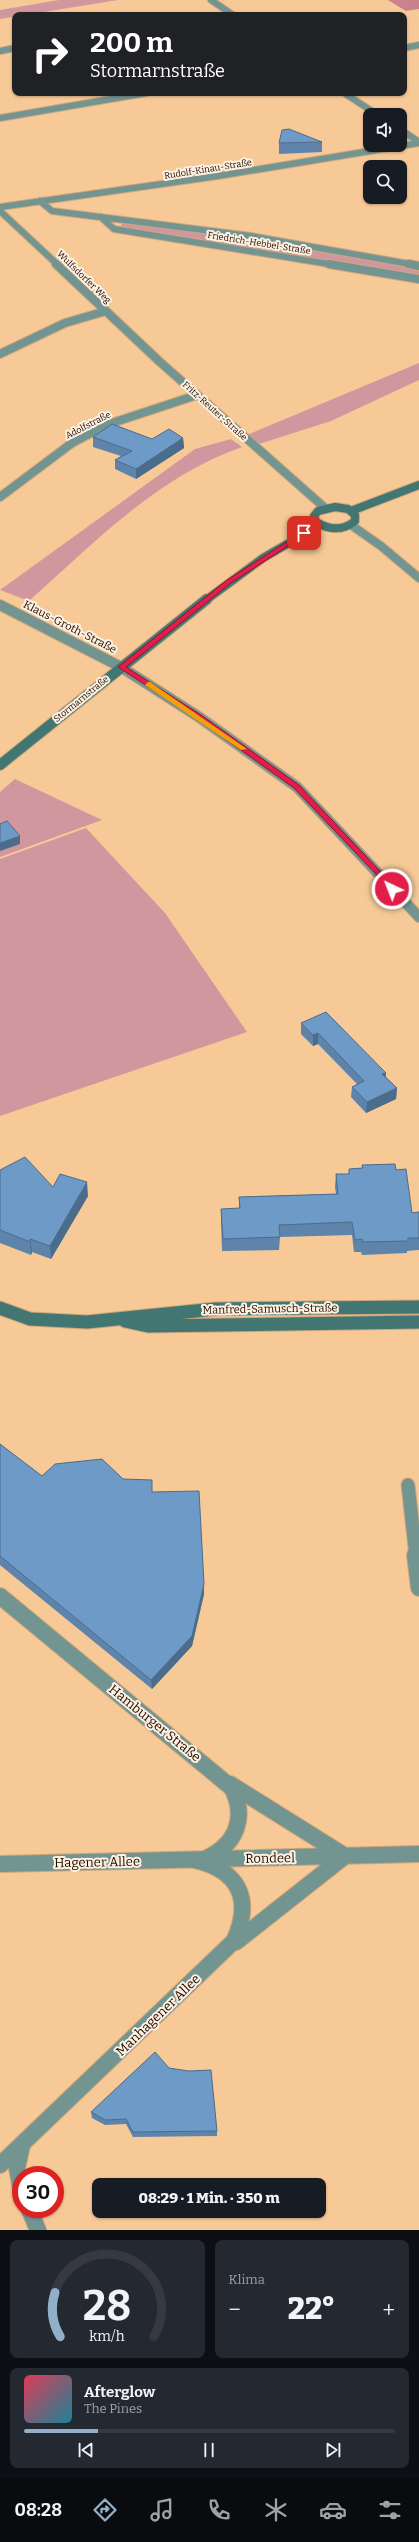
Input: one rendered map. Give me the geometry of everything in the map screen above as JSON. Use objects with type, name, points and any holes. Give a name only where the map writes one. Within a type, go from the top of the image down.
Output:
[{"type":"street","points":[[212,0],[229,12]]},
{"type":"street","points":[[407,47],[419,45]]},
{"type":"street","points":[[0,51],[12,49]]},
{"type":"street","points":[[0,118],[128,96]]},
{"type":"street","points":[[349,96],[367,108]]},
{"type":"street","points":[[407,135],[419,143]]},
{"type":"street","name":"Rudolf-Kinau-Straße","points":[[0,208],[218,176],[419,143]]},
{"type":"street","name":"Friedrich-Hebbel-Straße","points":[[40,201],[52,211],[250,236],[419,266]]},
{"type":"street","name":"Wulfsdorfer Weg","points":[[0,211],[106,311]]},
{"type":"street","name":"Friedrich-Hebbel-Straße","points":[[101,217],[108,222],[110,227],[114,229],[419,279]]},
{"type":"street","points":[[237,249],[250,236]]},
{"type":"street","points":[[377,272],[386,260]]},
{"type":"street","name":"Wulfsdorfer Weg","points":[[0,354],[65,323],[106,311]]},
{"type":"street","name":"Fritz-Reuter-Straße","points":[[106,311],[197,395],[326,508]]},
{"type":"street","name":"Adolfstraße","points":[[0,497],[72,443],[106,425],[197,395]]},
{"type":"street","points":[[351,511],[419,485]]},
{"type":"street","points":[[338,507],[351,511],[356,518],[351,525],[337,528],[320,525],[314,516],[318,511],[326,508],[338,507]]},
{"type":"street","name":"Stormarnstraße","points":[[0,765],[229,582],[263,558],[320,525]]},
{"type":"street","points":[[351,525],[381,546],[419,578]]},
{"type":"street","name":"Klaus-Groth-Straße","points":[[0,605],[121,667],[199,717],[297,787],[419,917]]},
{"type":"street","name":"Manfred-Samusch-Straße","points":[[122,1320],[148,1314],[215,1309],[419,1306]]},
{"type":"street","name":"Manfred-Samusch-Straße","points":[[0,1308],[30,1319],[122,1320],[148,1326],[419,1322]]},
{"type":"street","points":[[408,1485],[419,1588]]},
{"type":"street","name":"Hamburger Straße","points":[[0,1596],[224,1780],[238,1801],[241,1815],[238,1829],[231,1842],[220,1852],[206,1858],[194,1860]]},
{"type":"street","points":[[224,1780],[345,1856],[228,1949]]},
{"type":"street","name":"Rondeel","points":[[194,1860],[419,1854]]},
{"type":"street","name":"Hagener Allee","points":[[0,1864],[194,1860]]},
{"type":"street","name":"Manhagener Allee","points":[[0,2165],[228,1949],[243,1923],[243,1899],[236,1884],[225,1871],[206,1861],[194,1860]]},
{"type":"street","points":[[16,2166],[20,2151],[29,2137]]},
{"type":"street","points":[[33,2218],[38,2230]]},
{"type":"shaded area","points":[[59,0],[118,0],[43,12],[12,12],[12,17],[0,19],[0,10]]},
{"type":"shaded area","points":[[388,0],[419,0],[419,9],[406,11]]},
{"type":"shaded area","points":[[125,220],[419,267],[419,277],[119,228]]},
{"type":"shaded area","points":[[419,363],[419,380],[331,421],[259,444],[247,435]]},
{"type":"shaded area","points":[[231,439],[242,447],[211,460],[182,475],[155,493],[103,534],[29,601],[0,590],[195,449]]},
{"type":"shaded area","points":[[15,779],[102,820],[0,857],[0,792]]},
{"type":"shaded area","points":[[86,828],[165,913],[247,1032],[0,1116],[0,859]]},
{"type":"building","points":[[289,129],[322,142],[279,143],[282,130]]},
{"type":"building","points":[[112,424],[152,439],[169,429],[183,438],[136,469],[115,460],[132,451],[93,437]]},
{"type":"building","points":[[7,821],[20,836],[0,843],[0,824]]},
{"type":"building","points":[[326,1012],[386,1073],[382,1074],[397,1088],[367,1102],[352,1087],[364,1081],[318,1033],[313,1035],[301,1023]]},
{"type":"building","points":[[25,1157],[53,1187],[60,1174],[87,1182],[50,1246],[30,1239],[30,1242],[0,1230],[0,1170]]},
{"type":"building","points":[[395,1164],[396,1170],[406,1169],[412,1213],[419,1212],[419,1238],[408,1238],[408,1241],[363,1242],[362,1239],[355,1240],[352,1222],[279,1225],[280,1237],[223,1239],[221,1209],[240,1208],[239,1197],[338,1194],[336,1174],[349,1174],[349,1169],[363,1168],[362,1165]]},
{"type":"building","points":[[0,1444],[42,1476],[55,1464],[102,1459],[123,1479],[152,1480],[152,1492],[199,1491],[204,1584],[192,1636],[151,1680],[0,1556]]},
{"type":"building","points":[[155,2052],[169,2068],[189,2071],[211,2070],[217,2131],[133,2132],[126,2119],[105,2120],[91,2112]]},
{"type":"slow traffic","points":[[148,684],[199,717],[244,749]]},
{"type":"route","points":[[304,533],[263,558],[229,582],[186,614],[121,667],[199,717],[297,787],[392,889]]}]
